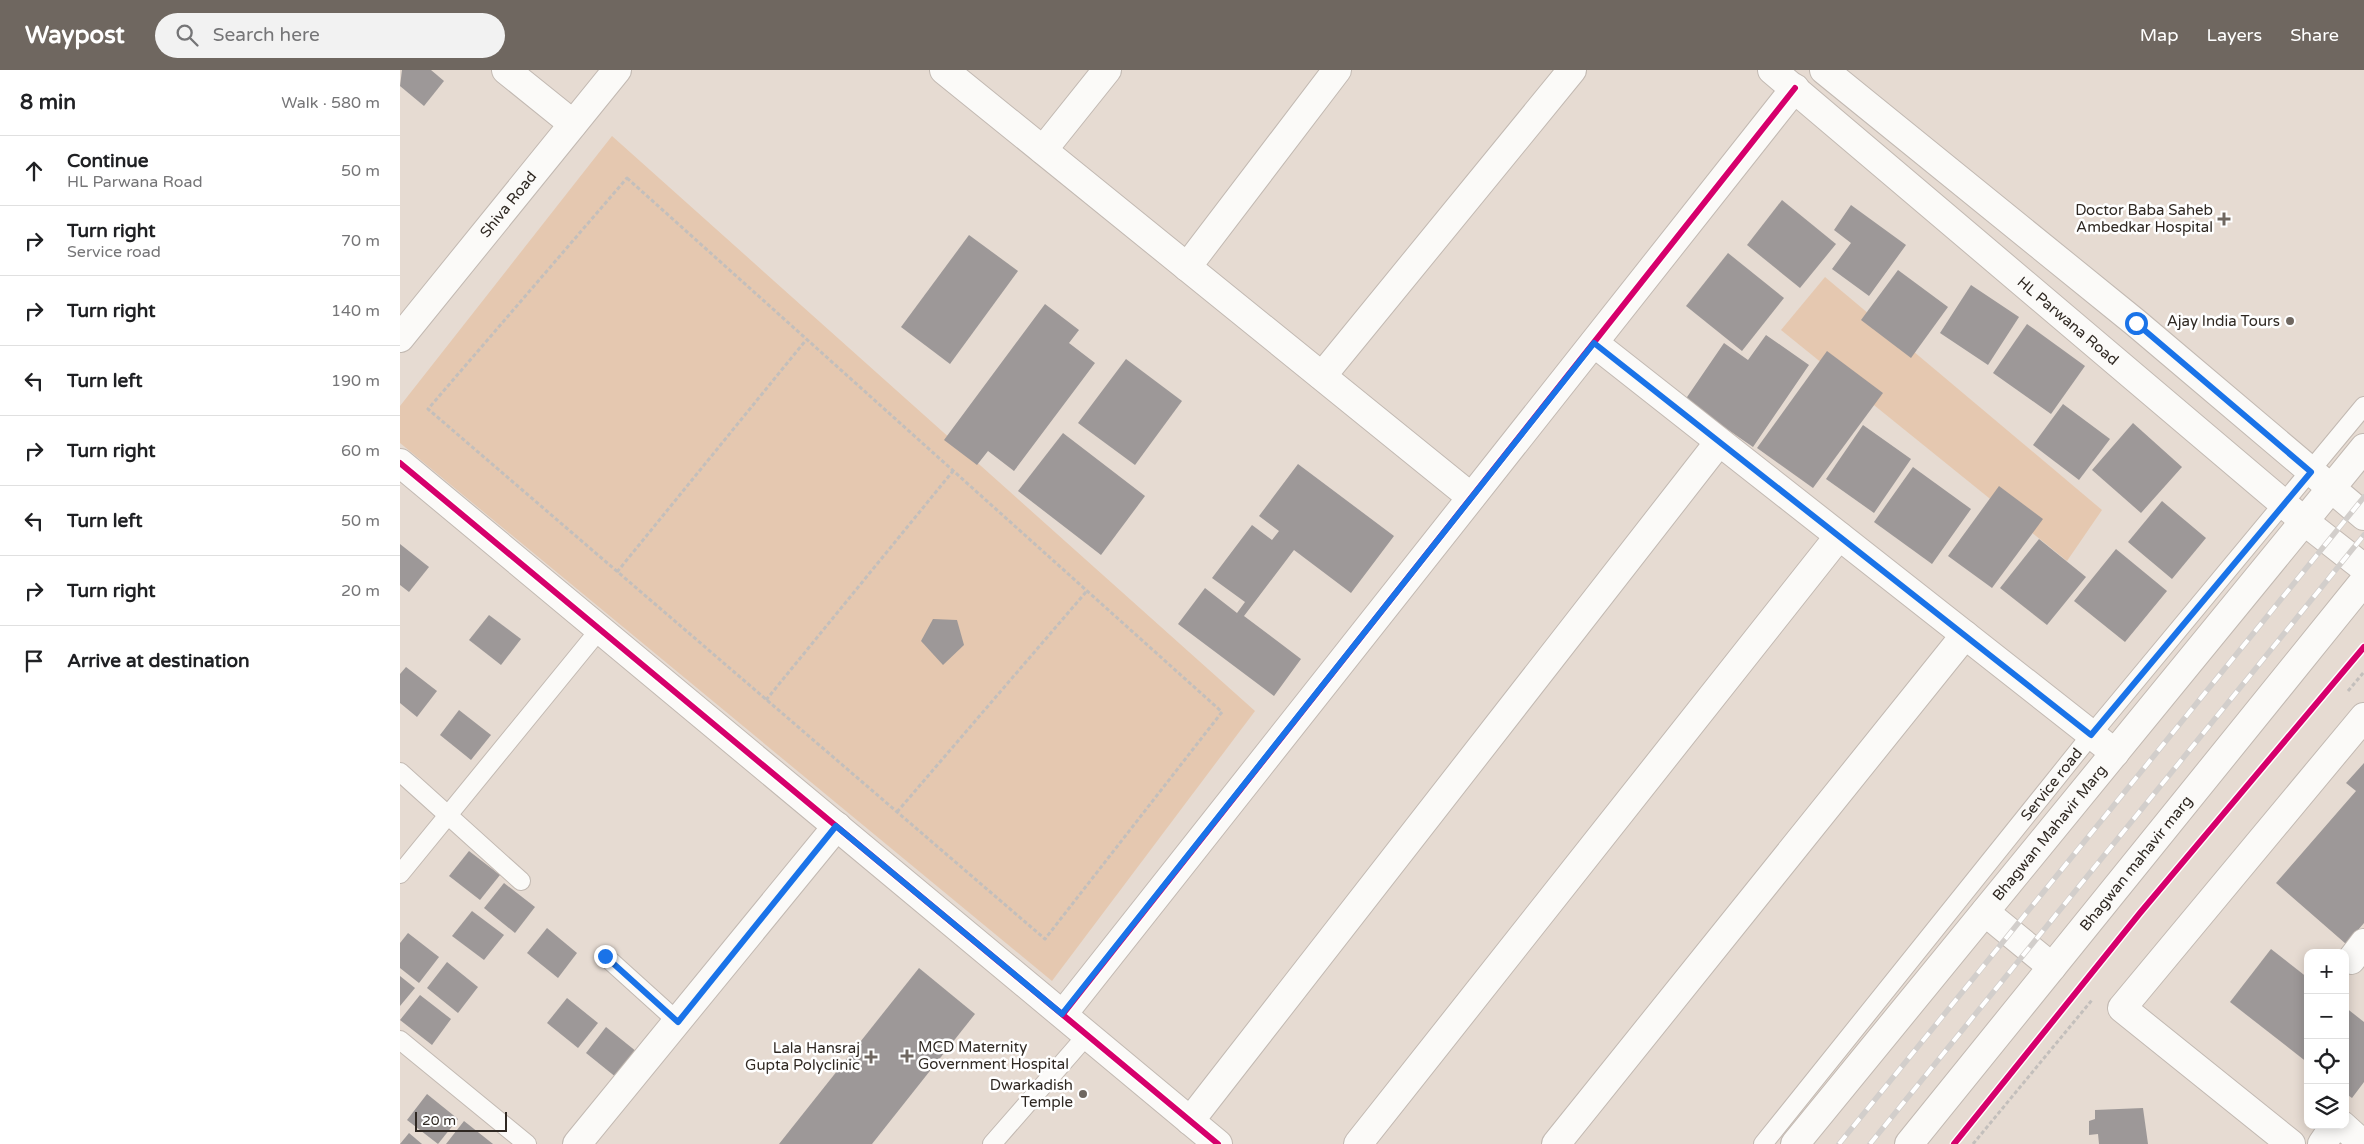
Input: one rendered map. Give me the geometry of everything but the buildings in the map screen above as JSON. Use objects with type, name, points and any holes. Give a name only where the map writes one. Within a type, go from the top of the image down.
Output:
[{"type":"street","points":[[506,70],[573,124]]},
{"type":"street","name":"Shiva Road","points":[[400,338],[616,70]]},
{"type":"street","points":[[944,70],[1471,497]]},
{"type":"street","points":[[1043,150],[1107,70]]},
{"type":"street","points":[[1187,267],[1337,70]]},
{"type":"street","points":[[1322,376],[1572,70]]},
{"type":"street","name":"HL Parwana Road","points":[[1772,70],[2294,512],[2364,568]]},
{"type":"street","points":[[1824,70],[2136,323],[2364,516]]},
{"type":"street","points":[[1062,1014],[1795,88]]},
{"type":"street","points":[[1594,343],[2114,753]]},
{"type":"street","points":[[1190,1121],[1719,442]]},
{"type":"street","points":[[2294,512],[2321,480],[2364,448]]},
{"type":"street","points":[[400,463],[1218,1144]]},
{"type":"street","name":"Bhagwan Mahavir Marg","points":[[1795,1144],[2114,753],[2294,512]]},
{"type":"street","points":[[1358,1144],[1839,536]]},
{"type":"street","name":"Bhagwan mahavir marg","points":[[1909,1144],[2364,581]]},
{"type":"street","points":[[1556,1144],[1965,635]]},
{"type":"street","points":[[2291,1144],[2122,1008],[2364,717]]},
{"type":"street","points":[[577,1144],[836,826]]},
{"type":"street","points":[[1985,912],[2052,967]]},
{"type":"street","points":[[2322,1144],[2332,1129]]},
{"type":"street","points":[[2346,1129],[2363,1144]]},
{"type":"lane","points":[[2321,480],[2364,406]]},
{"type":"lane","name":"Service road","points":[[1763,1144],[2091,735],[2294,512]]},
{"type":"lane","points":[[400,874],[600,629]]},
{"type":"lane","points":[[400,772],[521,881]]},
{"type":"lane","points":[[605,956],[678,1022]]},
{"type":"lane","points":[[992,1144],[1087,1034]]},
{"type":"lane","points":[[400,1040],[527,1144]]},
{"type":"path","points":[[627,178],[806,340],[1222,712],[1045,939],[428,409],[627,178]]},
{"type":"path","points":[[617,572],[806,340]]},
{"type":"path","points":[[766,700],[953,472]]},
{"type":"path","points":[[897,812],[1086,592]]},
{"type":"shaded area","points":[[612,136],[1255,711],[1052,981],[400,443],[400,406]]},
{"type":"shaded area","points":[[1825,277],[2102,510],[2067,561],[1781,330]]},
{"type":"railway","points":[[1839,1144],[2364,497]]},
{"type":"railway","points":[[1870,1144],[2364,535]]},
{"type":"cycle path","points":[[1063,1014],[1795,88]]},
{"type":"cycle path","points":[[400,463],[1218,1144]]},
{"type":"cycle path","points":[[1954,1144],[2140,913],[2364,647]]},
{"type":"place","name":"Doctor Baba Saheb Ambedkar Hospital","points":[[2224,219]]},
{"type":"place","name":"Ajay India Tours","points":[[2290,321]]},
{"type":"place","name":"MCD Maternity Government Hospital","points":[[907,1056]]},
{"type":"place","name":"Lala Hansraj Gupta Polyclinic","points":[[871,1057]]},
{"type":"place","name":"Dwarkadish Temple","points":[[1083,1094]]},
{"type":"route","points":[[605,956],[678,1022],[836,826],[1062,1014],[1594,343],[2091,735],[2311,472],[2136,323]]}]
